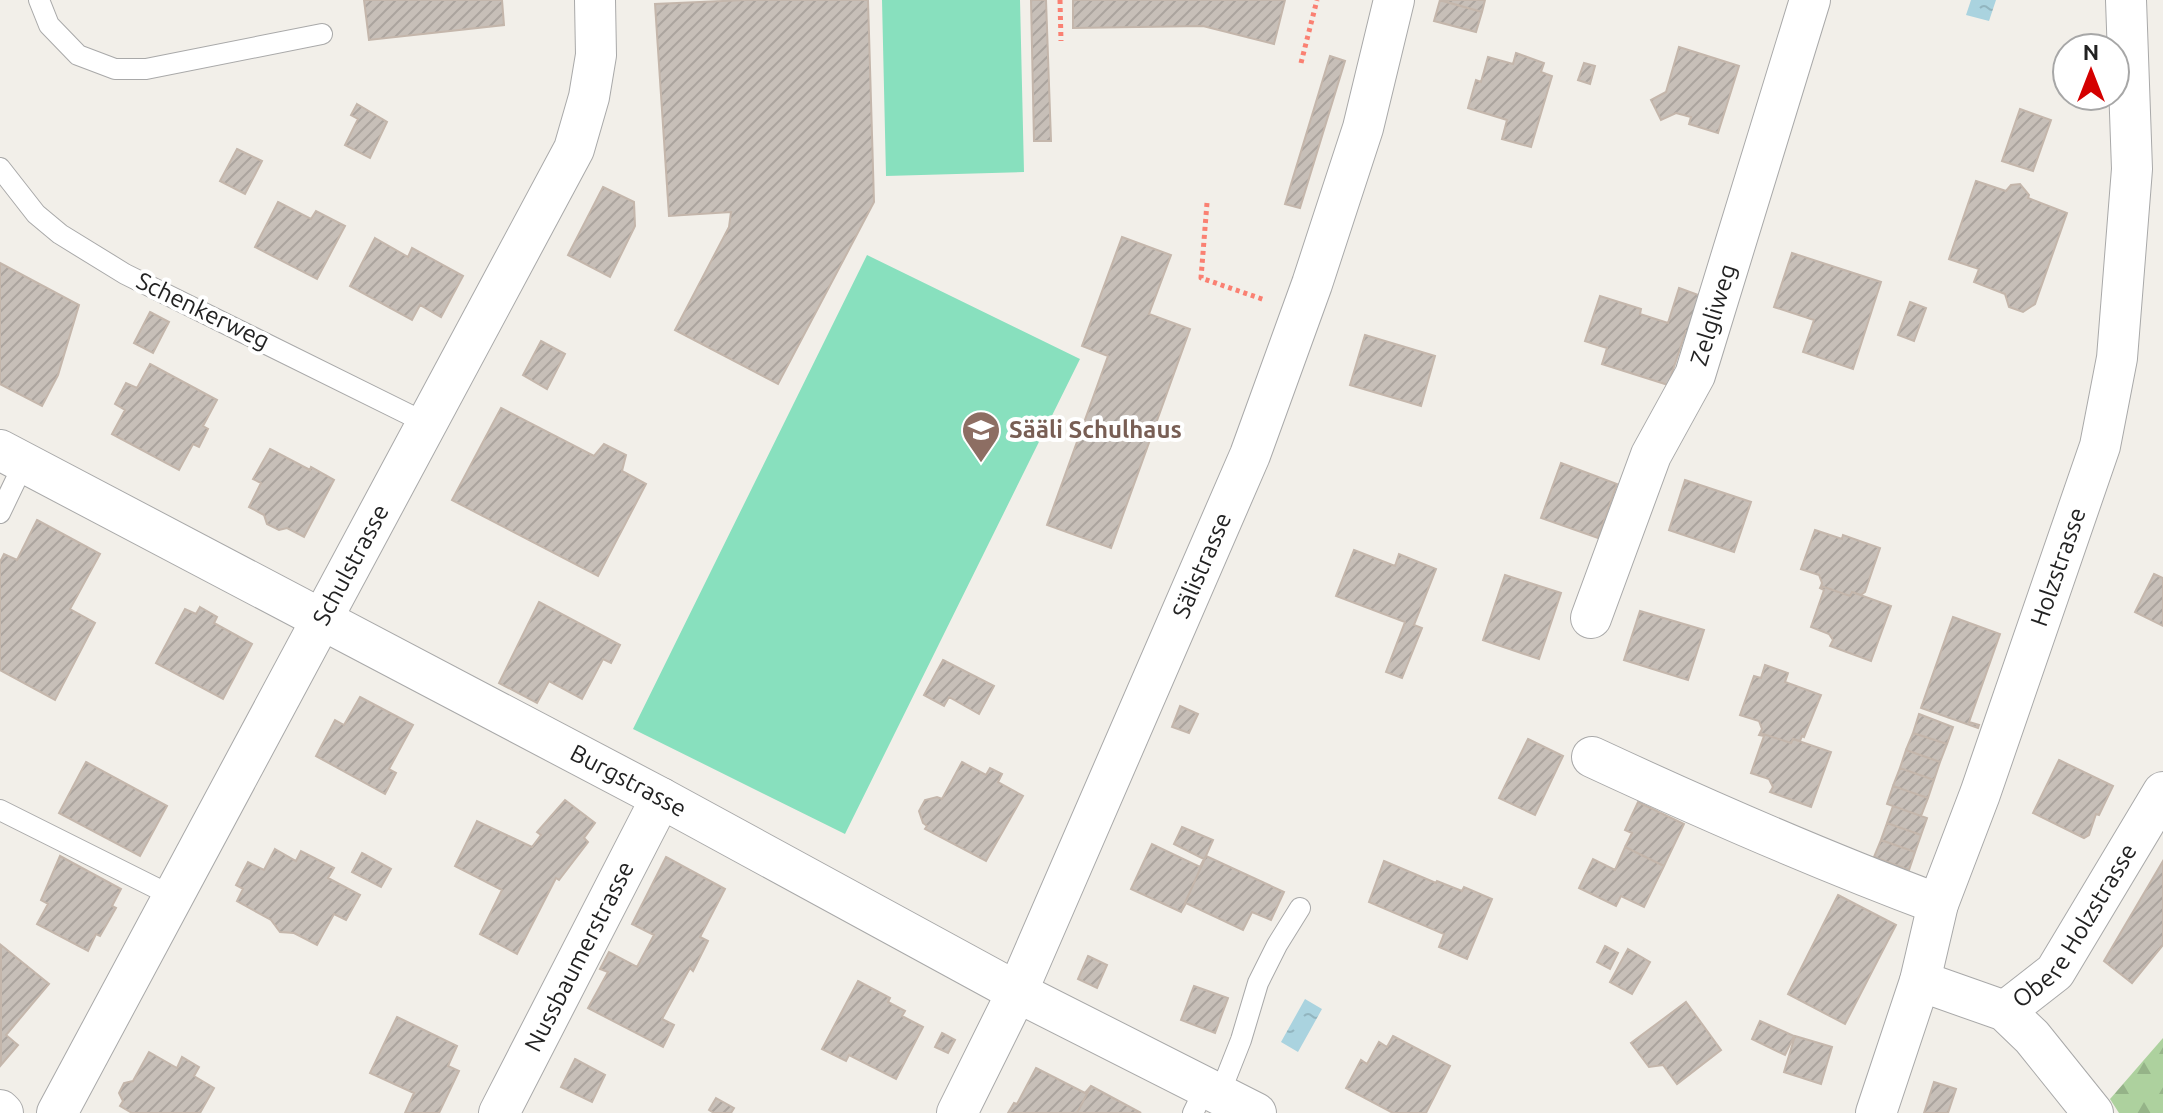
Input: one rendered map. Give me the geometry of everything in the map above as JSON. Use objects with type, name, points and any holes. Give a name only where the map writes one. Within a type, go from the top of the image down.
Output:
[{"type":"street","name":"Schulstrasse","points":[[57,1113],[574,149],[589,97],[596,55],[595,0]]},
{"type":"street","name":"Sälistrasse","points":[[957,1113],[1017,992],[1250,455],[1302,312],[1363,128],[1394,0]]},
{"type":"street","name":"Zelgliweg","points":[[1591,618],[1651,455],[1695,375],[1810,0]]},
{"type":"street","name":"Holzstrasse","points":[[1876,1113],[1920,981],[1938,904],[1980,794],[2100,446],[2117,358],[2132,169],[2126,0]]},
{"type":"street","name":"Burgstrasse","points":[[12,457],[661,798],[1206,1097],[1256,1113]]},
{"type":"street","points":[[1592,757],[1840,868],[1938,904]]},
{"type":"street","name":"Obere Holzstrasse","points":[[2005,1011],[2055,972],[2163,792]]},
{"type":"street","name":"Nussbaumerstrasse","points":[[499,1113],[661,798]]},
{"type":"street","points":[[1920,981],[2005,1011],[2032,1037],[2093,1113]]},
{"type":"lane","points":[[39,0],[49,25],[78,55],[115,69],[146,69],[322,34]]},
{"type":"lane","name":"Schenkerweg","points":[[0,168],[36,214],[60,234],[125,274],[428,424]]},
{"type":"lane","points":[[0,513],[12,457]]},
{"type":"lane","points":[[0,810],[174,897]]},
{"type":"lane","points":[[1206,1097],[1241,1040],[1258,983],[1300,908]]},
{"type":"path","points":[[1060,0],[1061,41]]},
{"type":"path","points":[[1301,63],[1317,0]]},
{"type":"path","points":[[1207,203],[1201,278],[1302,312]]},
{"type":"green space","points":[[882,0],[1020,0],[1024,172],[886,176]]},
{"type":"green space","points":[[867,255],[1080,359],[845,834],[633,729]]},
{"type":"green space","points":[[2163,1038],[2163,1113],[2119,1113],[2110,1099]]},
{"type":"water","points":[[1971,0],[1996,0],[1989,21],[1966,15]]},
{"type":"water","points":[[1305,999],[1322,1009],[1298,1052],[1281,1042]]},
{"type":"building","points":[[364,0],[502,0],[504,25],[369,40]]},
{"type":"building","points":[[868,0],[874,202],[778,384],[675,330],[729,227],[731,212],[669,216],[655,4]]},
{"type":"building","points":[[1031,0],[1046,0],[1051,141],[1034,141]]},
{"type":"building","points":[[1073,0],[1285,0],[1274,44],[1203,26],[1073,28]]},
{"type":"building","points":[[1439,0],[1485,0],[1482,12]]},
{"type":"building","points":[[1440,0],[1482,12],[1476,32],[1434,21]]},
{"type":"building","points":[[1679,47],[1739,66],[1718,133],[1689,124],[1691,117],[1676,113],[1661,120],[1651,100],[1666,92]]},
{"type":"building","points":[[1516,53],[1544,63],[1541,72],[1552,76],[1531,147],[1502,139],[1507,120],[1468,108],[1476,80],[1481,82],[1488,57],[1513,64]]},
{"type":"building","points":[[1330,56],[1345,61],[1300,208],[1285,204]]},
{"type":"building","points":[[1584,63],[1595,66],[1590,84],[1578,80]]},
{"type":"building","points":[[357,104],[387,122],[370,158],[345,145],[358,119],[351,115]]},
{"type":"building","points":[[2020,109],[2051,120],[2033,171],[2002,161]]},
{"type":"building","points":[[237,149],[262,161],[245,194],[220,181]]},
{"type":"building","points":[[1976,181],[2006,191],[2011,185],[2020,184],[2028,198],[2067,213],[2035,304],[2023,312],[2009,307],[2005,294],[1974,282],[1979,269],[1949,259]]},
{"type":"building","points":[[603,187],[634,202],[635,226],[610,277],[568,255]]},
{"type":"building","points":[[278,202],[311,219],[316,211],[345,226],[317,279],[255,247]]},
{"type":"building","points":[[1122,237],[1171,255],[1149,314],[1190,329],[1111,548],[1047,525],[1108,356],[1082,346]]},
{"type":"building","points":[[375,238],[408,257],[412,248],[463,276],[441,317],[420,305],[412,320],[350,286]]},
{"type":"building","points":[[1792,253],[1881,282],[1853,369],[1803,352],[1814,320],[1774,307]]},
{"type":"building","points":[[0,263],[79,305],[58,375],[42,406],[0,384]]},
{"type":"building","points":[[1679,288],[1704,297],[1692,333],[1686,331],[1668,385],[1602,364],[1607,348],[1585,341],[1600,296],[1641,309],[1640,314],[1668,323]]},
{"type":"building","points":[[1910,302],[1926,308],[1914,341],[1898,335]]},
{"type":"building","points":[[150,312],[169,322],[153,353],[134,343]]},
{"type":"building","points":[[1365,335],[1435,356],[1421,406],[1350,385]]},
{"type":"building","points":[[541,341],[565,354],[547,389],[523,375]]},
{"type":"building","points":[[150,364],[217,400],[203,426],[208,429],[199,447],[193,444],[179,470],[112,434],[125,410],[115,404],[126,383],[137,388]]},
{"type":"building","points":[[501,408],[594,456],[604,444],[626,455],[622,471],[646,484],[598,576],[452,500]]},
{"type":"building","points":[[270,449],[334,480],[304,537],[287,528],[279,530],[267,524],[264,515],[249,507],[261,483],[253,479]]},
{"type":"building","points":[[1561,463],[1617,484],[1598,538],[1541,518]]},
{"type":"building","points":[[1685,480],[1751,502],[1734,552],[1669,530]]},
{"type":"building","points":[[37,520],[100,554],[70,609],[95,623],[55,700],[0,670],[0,562],[4,554],[17,560]]},
{"type":"building","points":[[1815,530],[1842,539],[1843,535],[1880,548],[1865,592],[1861,595],[1852,592],[1850,596],[1821,586],[1819,575],[1801,569]]},
{"type":"building","points":[[1354,550],[1395,566],[1399,554],[1436,569],[1414,625],[1422,628],[1402,678],[1386,672],[1405,622],[1336,596]]},
{"type":"building","points":[[2154,574],[2163,578],[2163,626],[2135,612]]},
{"type":"building","points":[[1505,575],[1561,593],[1539,659],[1483,640]]},
{"type":"building","points":[[1821,586],[1850,596],[1852,592],[1891,606],[1871,661],[1830,646],[1833,640],[1829,634],[1811,627],[1824,590]]},
{"type":"building","points":[[539,602],[620,645],[611,663],[603,659],[582,699],[549,681],[537,703],[499,683]]},
{"type":"building","points":[[200,607],[217,617],[214,623],[252,644],[223,699],[156,663],[185,609],[196,614]]},
{"type":"building","points":[[1640,611],[1704,630],[1688,680],[1624,660]]},
{"type":"building","points":[[1953,617],[2000,634],[1969,722],[1979,725],[1978,728],[1921,708]]},
{"type":"building","points":[[943,660],[994,686],[979,714],[949,697],[944,706],[924,695]]},
{"type":"building","points":[[1765,665],[1788,673],[1785,682],[1821,695],[1800,741],[1793,739],[1791,743],[1760,733],[1759,721],[1740,715],[1754,676],[1761,678]]},
{"type":"building","points":[[360,697],[413,725],[389,769],[396,773],[385,794],[316,756],[335,720],[344,725]]},
{"type":"building","points":[[1180,706],[1198,714],[1189,733],[1172,727]]},
{"type":"building","points":[[1919,714],[1953,727],[1947,744],[1913,733]]},
{"type":"building","points":[[1760,733],[1791,743],[1793,739],[1831,752],[1811,807],[1770,792],[1773,787],[1769,779],[1751,773],[1764,736]]},
{"type":"building","points":[[1913,733],[1947,744],[1940,762],[1906,750]]},
{"type":"building","points":[[1528,739],[1563,756],[1535,815],[1499,798]]},
{"type":"building","points":[[1906,750],[1940,762],[1934,780],[1900,768]]},
{"type":"building","points":[[2059,760],[2113,786],[2099,815],[2096,814],[2089,835],[2084,838],[2033,813]]},
{"type":"building","points":[[86,762],[167,806],[140,856],[59,813]]},
{"type":"building","points":[[962,762],[986,775],[990,768],[1002,774],[998,782],[1023,796],[986,861],[925,829],[927,826],[919,811],[925,800],[942,799]]},
{"type":"building","points":[[1900,768],[1934,780],[1928,798],[1893,786]]},
{"type":"building","points":[[1893,786],[1928,798],[1921,816],[1887,804]]},
{"type":"building","points":[[565,800],[595,823],[584,838],[588,842],[559,880],[556,878],[517,954],[480,934],[502,890],[455,866],[477,821],[532,847],[541,835],[537,832]]},
{"type":"building","points":[[1638,802],[1684,824],[1664,866],[1625,847],[1632,833],[1625,830]]},
{"type":"building","points":[[1893,806],[1927,818],[1921,835],[1887,823]]},
{"type":"building","points":[[1887,823],[1921,835],[1915,852],[1881,840]]},
{"type":"building","points":[[1182,827],[1213,840],[1181,912],[1131,889],[1152,844],[1200,867],[1204,859],[1174,844]]},
{"type":"building","points":[[1881,840],[1915,852],[1909,870],[1874,857]]},
{"type":"building","points":[[1625,847],[1664,866],[1644,907],[1621,896],[1616,906],[1579,888],[1593,859],[1615,870]]},
{"type":"building","points":[[275,849],[296,861],[301,851],[334,868],[328,878],[360,895],[346,920],[334,914],[317,945],[294,933],[280,932],[271,920],[237,901],[243,889],[236,885],[248,862],[264,870]]},
{"type":"building","points":[[362,853],[391,869],[381,887],[352,872]]},
{"type":"building","points":[[60,856],[121,889],[112,906],[116,908],[100,936],[96,934],[88,951],[37,924],[48,904],[41,900]]},
{"type":"building","points":[[1206,856],[1284,892],[1271,920],[1252,912],[1243,930],[1186,903],[1181,912]]},
{"type":"building","points":[[666,857],[725,889],[700,937],[708,941],[662,1019],[674,1025],[663,1047],[588,1008],[608,972],[600,969],[609,952],[637,967],[654,935],[632,924]]},
{"type":"building","points":[[1384,861],[1436,883],[1462,891],[1464,887],[1492,899],[1467,959],[1439,947],[1444,934],[1369,902]]},
{"type":"building","points":[[2163,861],[2163,945],[2132,983],[2104,961]]},
{"type":"building","points":[[1838,895],[1896,925],[1845,1024],[1788,994]]},
{"type":"building","points":[[1,945],[49,984],[6,1035],[18,1045],[1,1065]]},
{"type":"building","points":[[1605,946],[1618,953],[1610,969],[1597,962]]},
{"type":"building","points":[[1628,949],[1650,962],[1632,994],[1610,982]]},
{"type":"building","points":[[1088,956],[1107,965],[1097,988],[1078,979]]},
{"type":"building","points":[[858,981],[890,998],[888,1002],[905,1011],[902,1016],[923,1027],[896,1079],[849,1055],[846,1061],[822,1049]]},
{"type":"building","points":[[1194,986],[1228,998],[1215,1033],[1181,1020]]},
{"type":"building","points":[[1686,1002],[1721,1050],[1677,1084],[1663,1065],[1649,1067],[1631,1043]]},
{"type":"building","points":[[397,1017],[457,1046],[448,1066],[459,1071],[439,1113],[405,1113],[414,1093],[370,1073]]},
{"type":"building","points":[[1760,1021],[1794,1036],[1785,1055],[1752,1039]]},
{"type":"building","points":[[942,1033],[955,1040],[948,1053],[935,1047]]},
{"type":"building","points":[[1393,1036],[1450,1066],[1426,1113],[1393,1113],[1346,1088],[1361,1060],[1367,1064],[1379,1042],[1387,1047]]},
{"type":"building","points":[[1795,1036],[1832,1047],[1821,1084],[1784,1072]]},
{"type":"building","points":[[149,1052],[177,1068],[182,1057],[199,1067],[194,1076],[214,1088],[200,1113],[132,1113],[120,1106],[123,1101],[119,1093],[124,1083],[133,1081]]},
{"type":"building","points":[[575,1059],[605,1075],[592,1102],[561,1087]]},
{"type":"building","points":[[1036,1068],[1085,1093],[1091,1086],[1077,1113],[1008,1113],[1014,1103],[1017,1104]]},
{"type":"building","points":[[1934,1082],[1956,1089],[1948,1113],[1924,1113]]},
{"type":"building","points":[[1091,1086],[1141,1113],[1077,1113]]},
{"type":"building","points":[[716,1098],[734,1108],[731,1113],[709,1110]]},
{"type":"place","name":"Sääli Schulhaus","points":[[981,464]]}]
